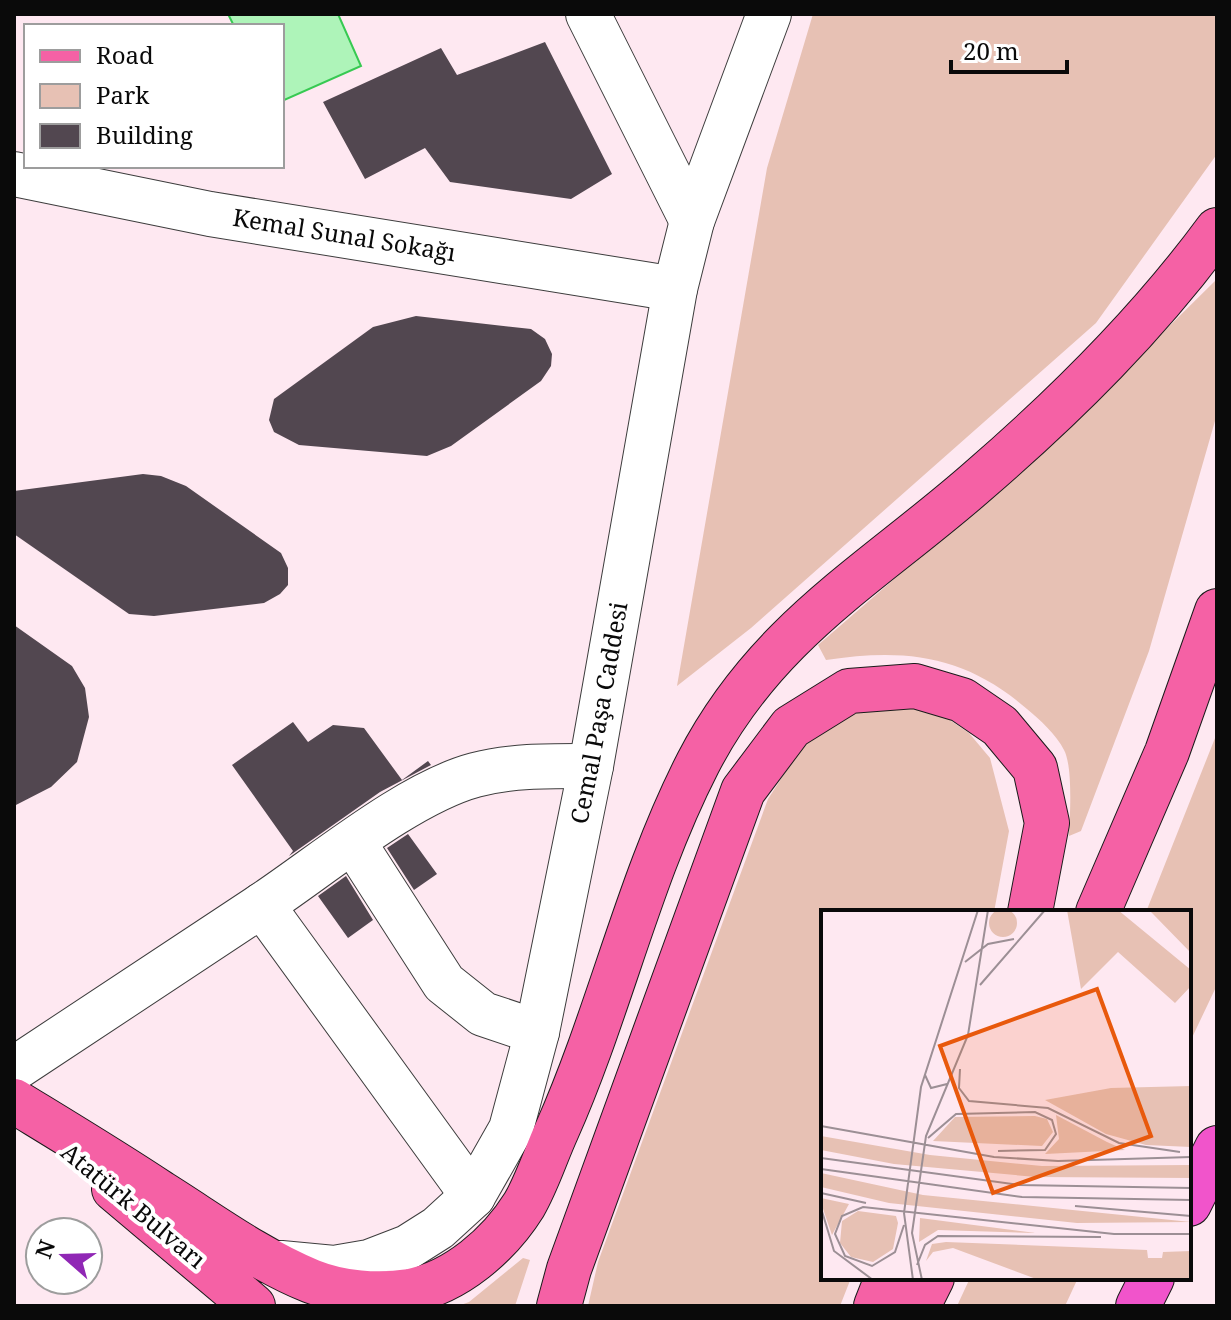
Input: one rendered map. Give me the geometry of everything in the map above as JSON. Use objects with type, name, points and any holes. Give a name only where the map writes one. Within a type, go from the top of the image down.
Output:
[{"type":"highway","points":[[1191,1200],[1217,1148]]},
{"type":"highway","points":[[1138,1306],[1151,1280]]},
{"type":"main road","points":[[14,1103],[275,1263],[312,1282],[357,1293],[411,1291],[446,1278],[484,1254],[524,1205],[572,1096],[672,817],[700,759],[746,685],[816,611],[976,484],[1060,407],[1133,335],[1217,230]]},
{"type":"main road","points":[[1099,910],[1167,752],[1217,611]]},
{"type":"main road","points":[[559,1306],[584,1225],[743,791],[791,727],[849,691],[915,686],[962,700],[1000,726],[1035,768],[1047,823],[1030,910]]},
{"type":"main road","name":"Atatürk Bulvarı","points":[[14,1103],[253,1306]]},
{"type":"main road","points":[[876,1306],[886,1280]]},
{"type":"main road","points":[[918,1306],[931,1280]]},
{"type":"street","points":[[588,14],[692,221]]},
{"type":"street","name":"Cemal Paşa Caddesi","points":[[275,1263],[334,1268],[369,1262],[408,1247],[438,1228],[473,1196],[511,1129],[537,1032],[591,766],[675,289],[692,221],[769,14]]},
{"type":"street","name":"Kemal Sunal Sokağı","points":[[14,174],[210,214],[675,289]]},
{"type":"street","points":[[14,1069],[427,793],[475,775],[525,767],[591,766]]},
{"type":"street","points":[[354,843],[444,983],[483,1014],[537,1032]]},
{"type":"street","points":[[262,905],[473,1196]]},
{"type":"green space","points":[[813,14],[1217,14],[1217,154],[1096,323],[751,628],[677,686],[767,168]]},
{"type":"green space","points":[[1217,279],[1217,414],[1149,651],[1081,831],[1069,836],[1070,779],[1064,750],[1042,723],[1004,691],[981,677],[933,660],[882,655],[826,660],[818,645],[1049,445]]},
{"type":"green space","points":[[856,707],[901,707],[938,712],[969,733],[990,758],[1009,831],[994,910],[821,910],[821,1280],[850,1280],[840,1306],[588,1306],[598,1262],[768,799],[803,745]]},
{"type":"green space","points":[[1217,733],[1217,985],[1191,1040],[1191,910],[1147,910]]},
{"type":"green space","points":[[523,1258],[530,1260],[515,1306],[458,1306],[469,1302]]},
{"type":"green space","points":[[969,1280],[1077,1280],[1065,1306],[957,1306]]},
{"type":"shaded area","points":[[228,14],[338,14],[361,66],[284,100],[284,24],[233,24]]},
{"type":"building","points":[[545,42],[612,174],[571,199],[450,182],[425,148],[365,179],[323,102],[441,48],[457,75]]},
{"type":"building","points":[[416,316],[531,329],[545,339],[552,354],[551,366],[541,381],[451,446],[427,456],[299,445],[274,432],[269,420],[274,399],[373,327]]},
{"type":"building","points":[[143,474],[161,476],[186,486],[281,553],[288,568],[288,585],[264,603],[154,616],[129,614],[14,534],[14,491]]},
{"type":"building","points":[[14,625],[72,666],[85,688],[89,717],[77,762],[51,787],[14,806]]},
{"type":"building","points":[[293,722],[308,742],[333,725],[364,728],[402,780],[428,761],[431,765],[380,792],[289,856],[293,851],[232,765]]},
{"type":"building","points":[[408,834],[437,874],[414,890],[387,848]]},
{"type":"building","points":[[346,876],[373,920],[348,938],[318,896]]}]
